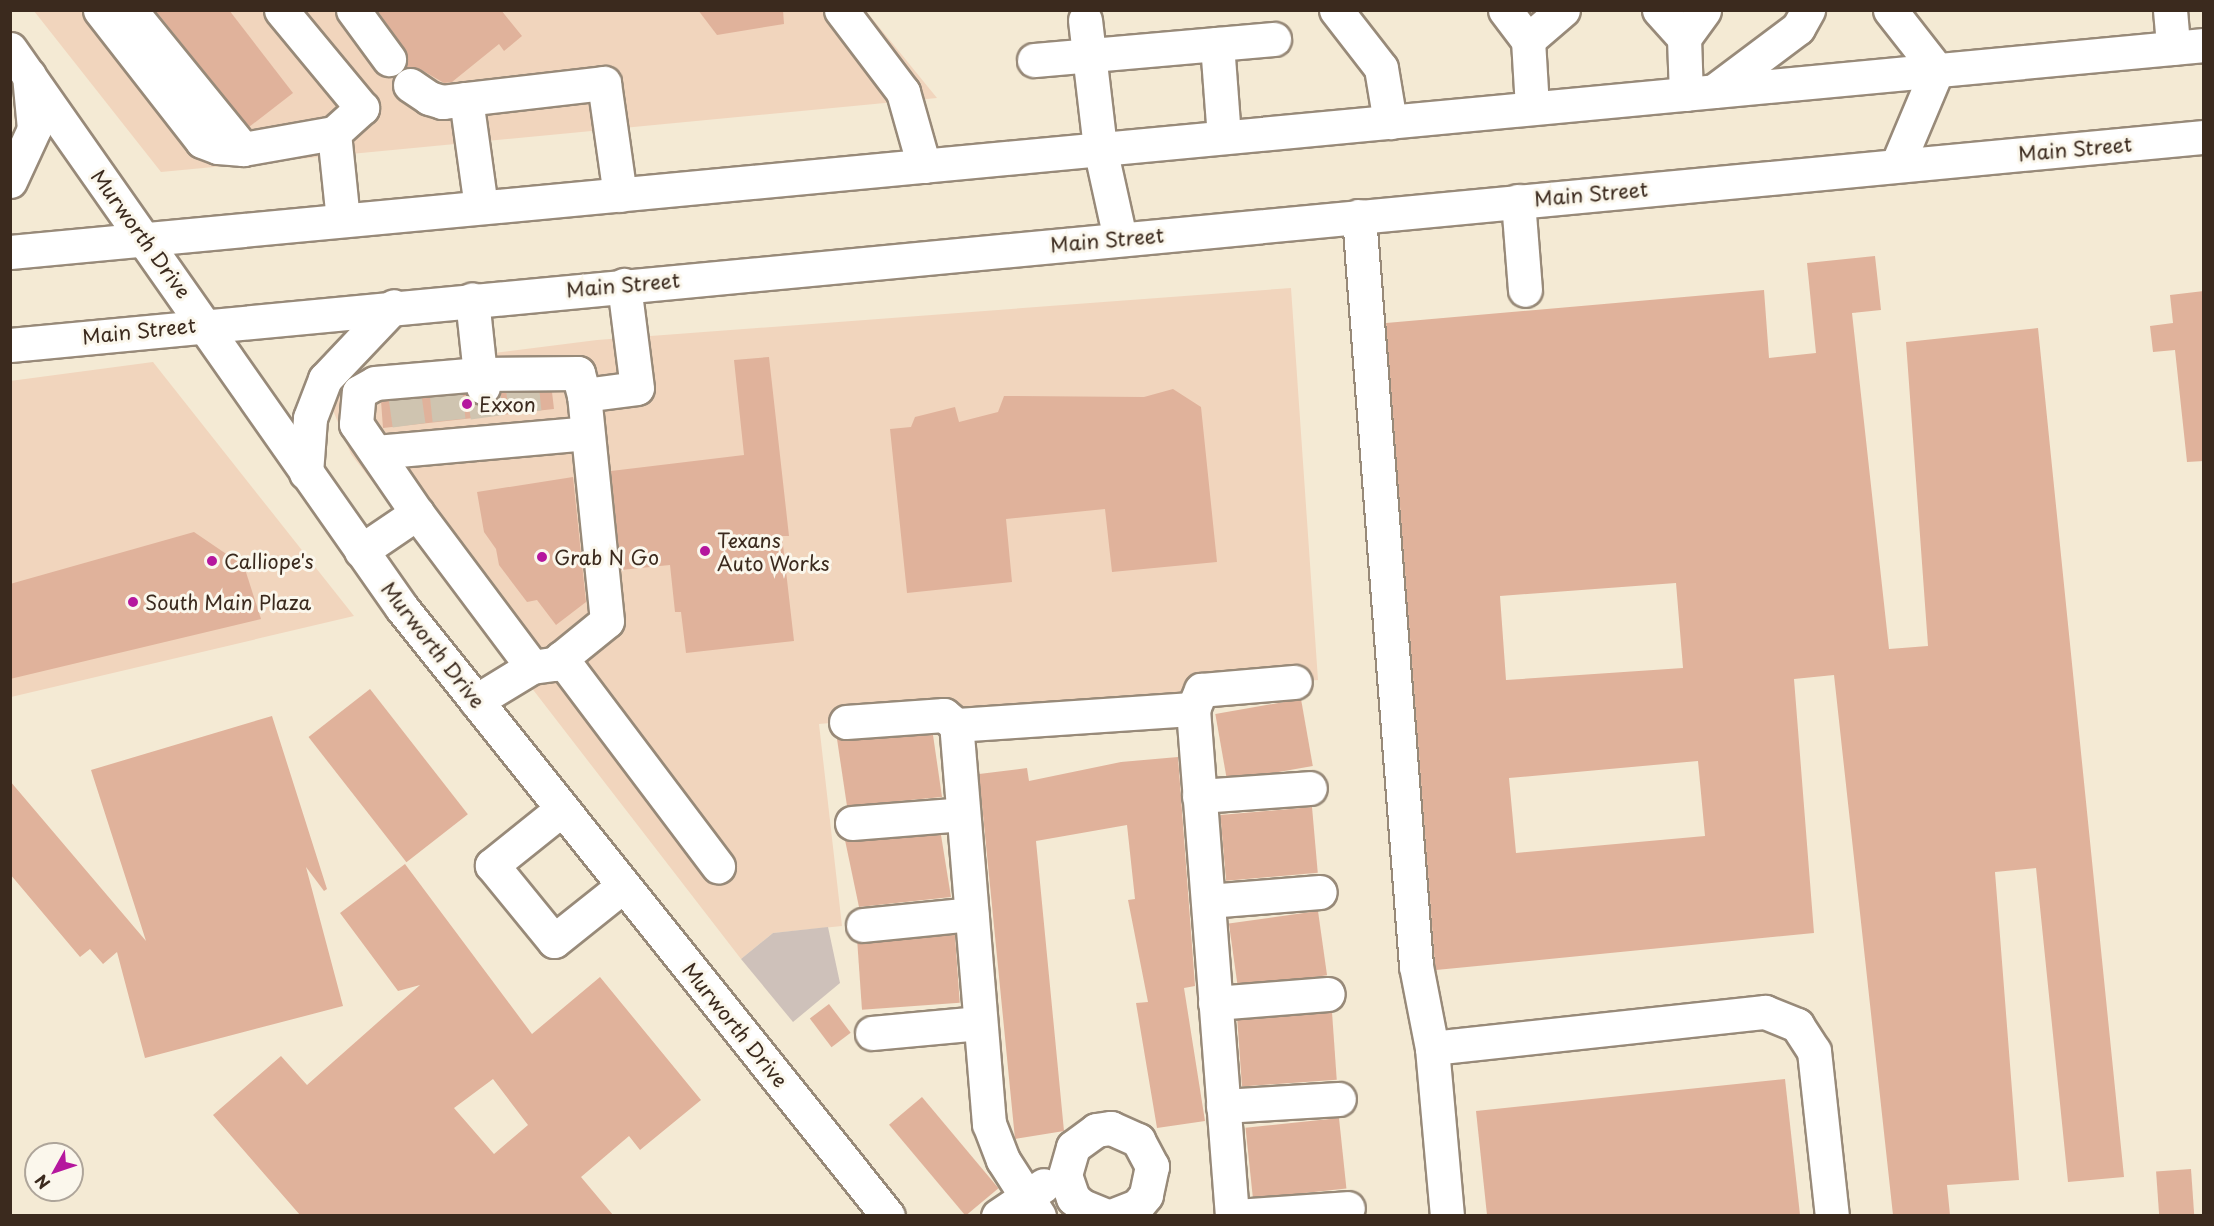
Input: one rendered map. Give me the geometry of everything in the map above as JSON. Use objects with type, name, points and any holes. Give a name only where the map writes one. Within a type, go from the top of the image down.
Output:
[{"type":"main road","points":[[100,10],[202,141],[218,147],[243,149],[334,133],[362,108],[281,10]]},
{"type":"main road","points":[[130,10],[243,149]]},
{"type":"main road","points":[[353,10],[389,59]]},
{"type":"main road","points":[[841,10],[903,92],[924,166]]},
{"type":"main road","points":[[1336,10],[1381,68],[1390,122]]},
{"type":"main road","points":[[1505,10],[1528,40],[1532,108]]},
{"type":"main road","points":[[1528,40],[1563,10]]},
{"type":"main road","points":[[1659,10],[1684,38],[1700,92]]},
{"type":"main road","points":[[1684,38],[1704,10]]},
{"type":"main road","points":[[1700,92],[1798,28],[1808,10]]},
{"type":"main road","points":[[1890,10],[1937,70]]},
{"type":"main road","points":[[10,252],[2188,46],[2170,10]]},
{"type":"main road","points":[[1085,20],[1100,148],[1120,238]]},
{"type":"main road","points":[[1034,60],[1274,39]]},
{"type":"main road","points":[[1217,44],[1224,136]]},
{"type":"main road","points":[[10,181],[34,129],[20,62]]},
{"type":"main road","name":"Murworth Drive","points":[[20,62],[143,240],[206,324],[361,551],[623,886],[888,1215]]},
{"type":"main road","points":[[1897,165],[1937,70]]},
{"type":"main road","points":[[410,85],[442,102],[604,83],[620,195]]},
{"type":"main road","points":[[466,99],[481,207]]},
{"type":"main road","points":[[334,133],[343,220]]},
{"type":"main road","name":"Main Street","points":[[10,345],[394,306],[2204,137]]},
{"type":"main road","points":[[1518,201],[1525,290]]},
{"type":"main road","points":[[1359,216],[1416,966],[1432,1048],[1447,1215]]},
{"type":"main road","points":[[584,395],[637,388],[624,285]]},
{"type":"main road","points":[[472,299],[485,405]]},
{"type":"main road","points":[[306,473],[310,418],[325,379],[394,306]]},
{"type":"main road","points":[[376,452],[407,412],[524,401],[578,373],[584,395],[607,621],[546,663],[476,700]]},
{"type":"main road","points":[[587,433],[524,401],[407,412],[375,383],[359,392],[356,424],[417,513],[718,866]]},
{"type":"main road","points":[[361,551],[417,513]]},
{"type":"main road","points":[[1294,682],[1201,690],[1193,709],[1233,1215],[1348,1208]]},
{"type":"main road","points":[[956,726],[1193,709]]},
{"type":"main road","points":[[846,722],[944,715],[956,726],[989,1124],[1003,1160],[1033,1205]]},
{"type":"main road","points":[[1199,796],[1310,788]]},
{"type":"main road","points":[[562,809],[492,865],[499,874],[554,942],[623,886]]},
{"type":"main road","points":[[852,823],[963,814]]},
{"type":"main road","points":[[1208,901],[1320,892]]},
{"type":"main road","points":[[863,926],[971,914]]},
{"type":"main road","points":[[1215,1003],[1328,994]]},
{"type":"main road","points":[[1432,1048],[1765,1012],[1797,1025],[1814,1051],[1832,1215]]},
{"type":"main road","points":[[872,1033],[980,1023]]},
{"type":"main road","points":[[1223,1106],[1339,1099]]},
{"type":"main road","points":[[998,1215],[1033,1205],[1065,1175],[1072,1147],[1096,1130],[1111,1128],[1138,1140],[1152,1166],[1151,1180],[1137,1206],[1093,1213],[1073,1198],[1065,1175]]},
{"type":"shaded area","points":[[34,11],[866,11],[937,98],[161,172]]},
{"type":"shaded area","points":[[1291,288],[1318,680],[819,724],[842,926],[773,933],[741,959],[351,454],[332,408],[349,371],[597,340]]},
{"type":"shaded area","points":[[153,362],[354,616],[11,697],[10,381]]},
{"type":"shaded area","points":[[828,927],[840,983],[793,1022],[741,959],[773,933]]},
{"type":"building","points":[[155,10],[229,10],[293,93],[249,127]]},
{"type":"building","points":[[377,10],[501,10],[522,36],[504,51],[499,44],[452,82],[444,83],[420,69],[406,67],[404,48]]},
{"type":"building","points":[[698,10],[783,10],[784,24],[717,35]]},
{"type":"building","points":[[1875,256],[1881,310],[1852,313],[1889,649],[1928,646],[1906,342],[2038,328],[2124,1177],[2068,1182],[2036,868],[1995,872],[2019,1180],[1947,1185],[1950,1215],[1893,1215],[1834,675],[1794,679],[1814,933],[1436,970],[1386,323],[1764,290],[1769,358],[1816,353],[1807,263]],"holes":[[[1676,583],[1683,668],[1506,680],[1500,596]],[[1698,761],[1705,836],[1516,853],[1509,778]]]},
{"type":"building","points":[[2204,291],[2204,461],[2187,462],[2175,350],[2153,352],[2150,326],[2173,323],[2170,295]]},
{"type":"building","name":"Texans Auto Works","points":[[769,357],[789,536],[782,536],[794,641],[686,653],[681,612],[675,612],[670,565],[621,570],[611,471],[744,455],[734,360]]},
{"type":"building","points":[[1173,389],[1201,407],[1217,562],[1112,572],[1105,509],[1006,519],[1012,582],[907,593],[890,429],[911,427],[915,417],[955,407],[959,422],[998,412],[1004,396],[1144,397]]},
{"type":"building","name":"Exxon","points":[[552,392],[554,409],[383,428],[381,401],[466,394],[477,405],[487,405],[501,393]]},
{"type":"building","name":"Grab N Go","points":[[573,477],[586,602],[556,625],[537,600],[527,602],[499,565],[496,549],[484,532],[477,492]]},
{"type":"building","name":"South Main Plaza","points":[[194,532],[244,566],[261,619],[10,679],[10,584]]},
{"type":"building","points":[[370,689],[468,814],[406,862],[309,737]]},
{"type":"building","points":[[1301,699],[1313,766],[1227,781],[1215,714]]},
{"type":"building","points":[[272,716],[327,889],[324,891],[306,867],[343,1006],[145,1058],[117,952],[103,964],[90,949],[80,957],[10,874],[10,781],[146,941],[91,770]]},
{"type":"building","points":[[933,735],[942,797],[847,806],[837,739]]},
{"type":"building","points":[[1178,757],[1195,986],[1184,988],[1205,1121],[1157,1128],[1136,1003],[1148,1002],[1128,900],[1135,899],[1127,825],[1036,841],[1064,1131],[1015,1139],[979,774],[1027,768],[1029,781],[1121,762]]},
{"type":"building","points":[[1312,807],[1318,873],[1226,881],[1220,815]]},
{"type":"building","points":[[941,835],[951,897],[859,907],[845,840]]},
{"type":"building","points":[[405,864],[532,1034],[600,977],[701,1100],[640,1150],[629,1136],[581,1177],[613,1215],[300,1215],[213,1115],[281,1056],[307,1085],[420,985],[398,991],[340,913]],"holes":[[[493,1079],[528,1125],[494,1154],[454,1108]]]},
{"type":"building","points":[[1318,911],[1327,975],[1238,988],[1229,924]]},
{"type":"building","points":[[955,935],[960,1003],[862,1010],[857,942]]},
{"type":"building","points":[[829,1004],[851,1033],[831,1047],[810,1018]]},
{"type":"building","points":[[1332,1012],[1337,1080],[1242,1086],[1237,1019]]},
{"type":"building","points":[[1785,1079],[1800,1215],[1487,1215],[1476,1111]]},
{"type":"building","points":[[922,1097],[998,1188],[966,1216],[889,1125]]},
{"type":"building","points":[[1339,1118],[1346,1189],[1253,1198],[1246,1128]]},
{"type":"building","points":[[2191,1169],[2194,1215],[2159,1216],[2156,1171]]},
{"type":"tunnel","points":[[522,383],[525,412]]},
{"type":"tunnel","points":[[483,387],[487,417]]},
{"type":"tunnel","points":[[446,391],[449,420]]},
{"type":"tunnel","points":[[405,396],[409,425]]},
{"type":"place","name":"Exxon","points":[[467,404]]},
{"type":"place","name":"Texans Auto Works","points":[[705,551]]},
{"type":"place","name":"Grab N Go","points":[[542,557]]},
{"type":"place","name":"Calliope's","points":[[212,561]]},
{"type":"place","name":"South Main Plaza","points":[[133,602]]}]
